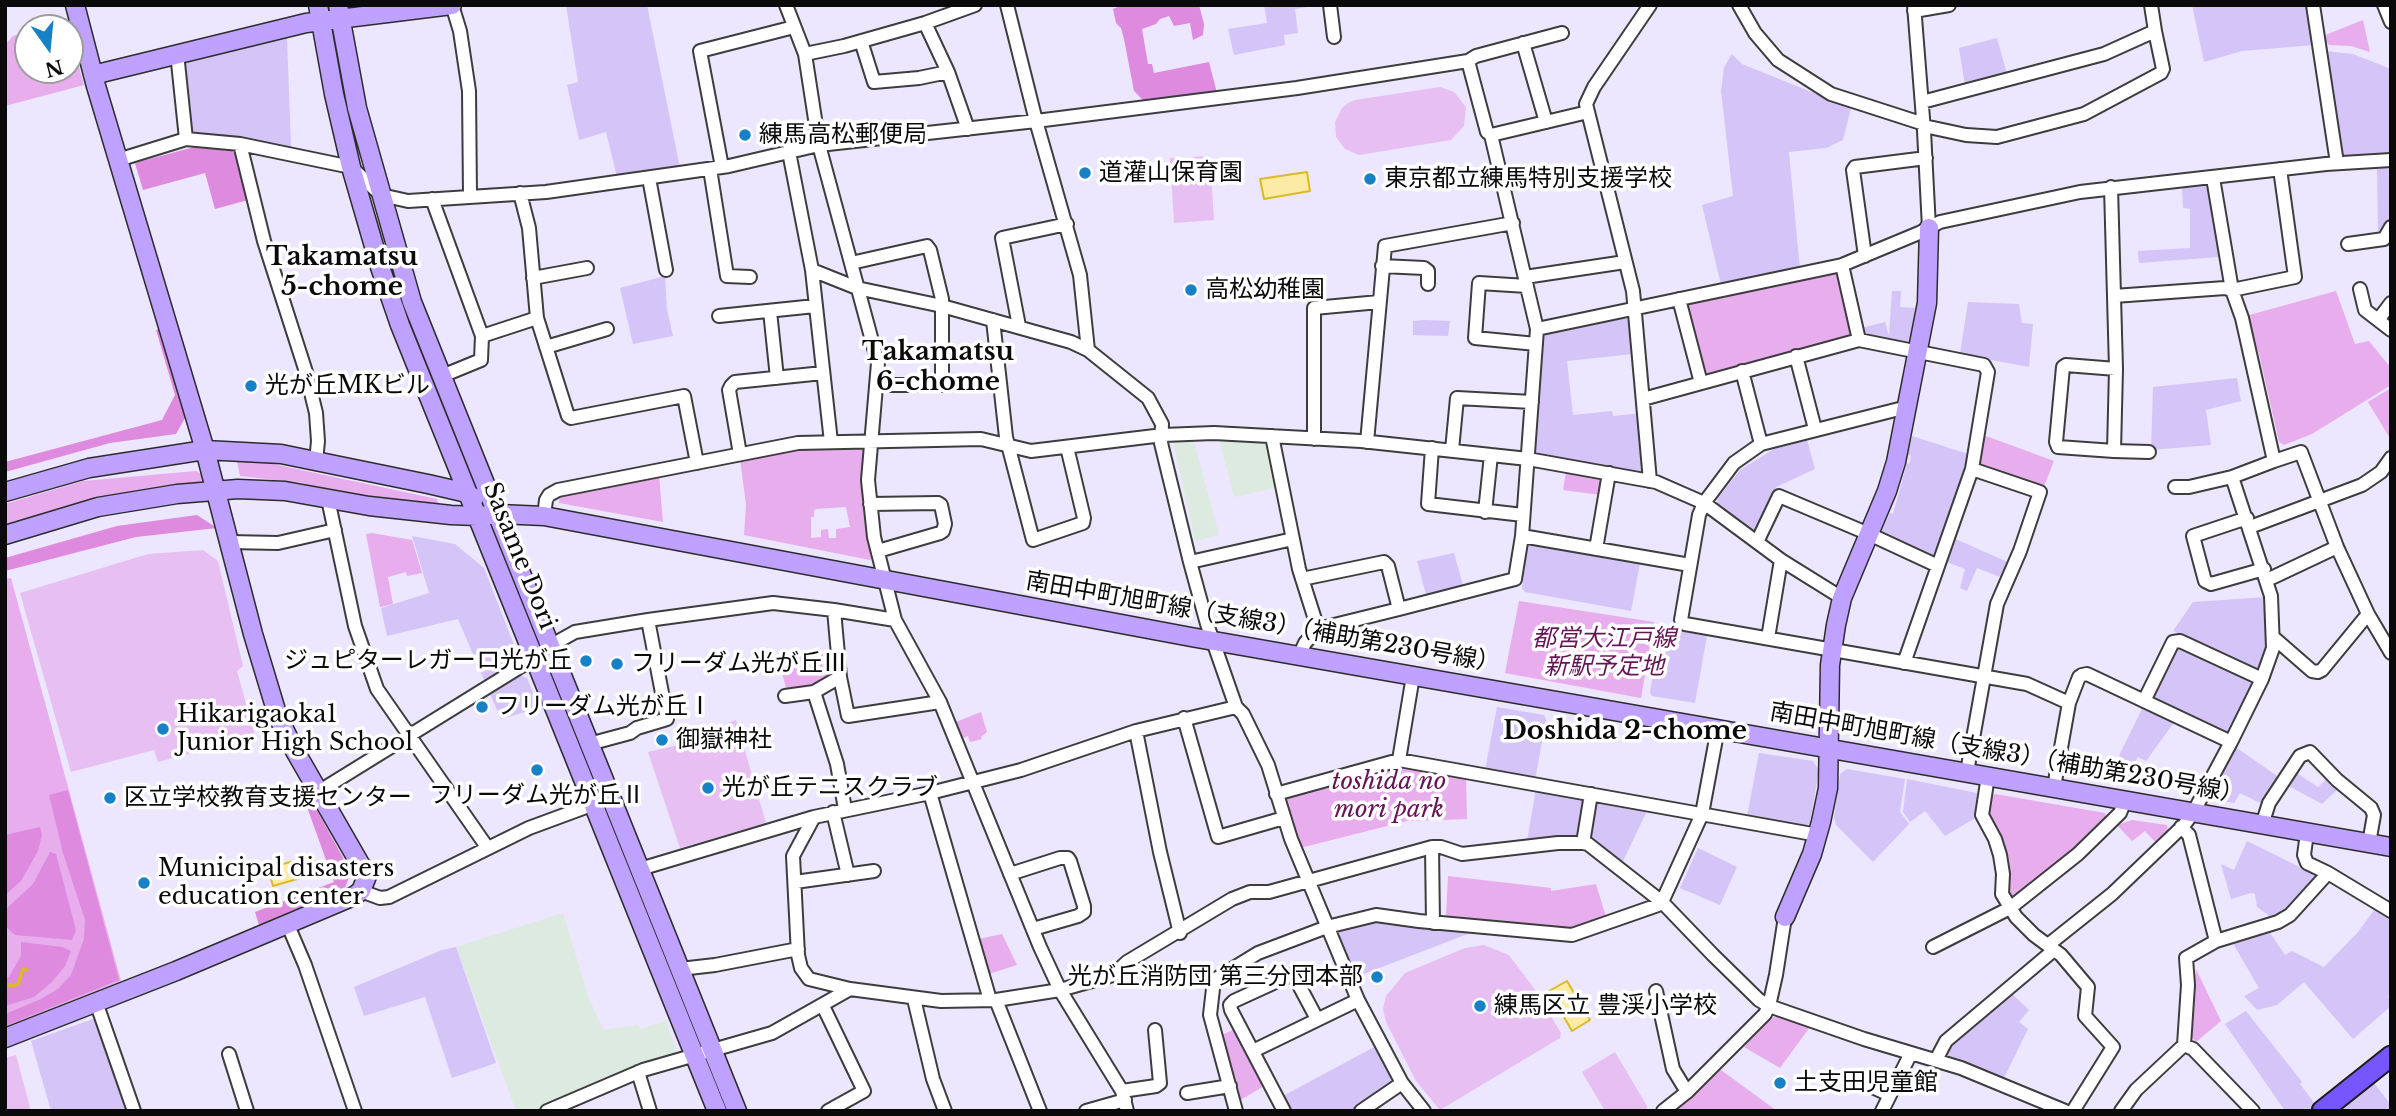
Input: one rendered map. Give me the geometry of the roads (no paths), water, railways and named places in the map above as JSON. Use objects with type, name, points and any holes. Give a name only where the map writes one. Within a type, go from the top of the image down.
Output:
[{"type":"main road","points":[[5,1038],[361,891],[367,876],[278,717],[253,634],[205,450],[93,75],[75,5]]},
{"type":"main road","points":[[93,75],[320,13],[452,5]]},
{"type":"main road","name":"Sasame Dori","points":[[339,12],[357,107],[412,302],[737,1111]]},
{"type":"main road","name":"Sasame Dori","points":[[320,13],[351,167],[392,302],[533,659],[717,1111]]},
{"type":"main road","points":[[1785,917],[1818,835],[1828,788],[1832,649],[1842,598],[1887,491],[1896,462],[1927,303],[1929,228]]},
{"type":"main road","points":[[5,492],[89,468],[205,450],[281,454],[467,493],[499,514]]},
{"type":"main road","name":"南田中町旭町線（支線3）（補助第230号線）","points":[[5,535],[99,507],[177,494],[263,489],[451,515],[544,516],[1299,656],[2391,847]]},
{"type":"main road","points":[[2322,1111],[2391,1056]]},
{"type":"street","points":[[452,5],[460,31],[469,91],[470,196]]},
{"type":"street","points":[[786,5],[805,54],[819,145],[878,363],[868,480],[877,551],[895,620],[940,702],[1032,929],[1060,990],[1125,1100]]},
{"type":"street","points":[[805,54],[925,23],[975,5]]},
{"type":"street","points":[[1008,5],[1036,121],[1080,275],[1088,350]]},
{"type":"street","points":[[1330,5],[1334,37]]},
{"type":"street","points":[[1650,5],[1586,104],[1633,291],[1650,481]]},
{"type":"street","points":[[1740,5],[1755,33],[1778,60],[1831,94],[1924,125],[1966,135],[1997,137],[2084,114],[2161,72],[2163,69],[2151,5]]},
{"type":"street","points":[[1929,228],[1914,8],[1949,5]]},
{"type":"street","points":[[2313,5],[2337,163]]},
{"type":"street","points":[[2384,5],[2391,23]]},
{"type":"street","points":[[925,23],[948,72],[968,129]]},
{"type":"street","points":[[750,277],[727,276],[700,51],[794,27]]},
{"type":"street","points":[[1922,102],[2104,54],[2155,31]]},
{"type":"street","points":[[118,160],[186,139],[240,144],[351,167],[381,195],[408,201],[520,194],[716,168],[819,145],[1297,88],[1468,61],[1476,56],[1562,33]]},
{"type":"street","points":[[861,41],[873,82],[919,78],[948,72]]},
{"type":"street","points":[[1523,43],[1546,122]]},
{"type":"street","points":[[177,53],[186,139]]},
{"type":"street","points":[[1299,656],[1305,643],[1318,629],[1515,579],[1522,536],[1537,329],[1491,135],[1487,132],[1468,61]]},
{"type":"street","points":[[1491,135],[1588,112]]},
{"type":"street","points":[[240,144],[264,240],[306,372],[316,413],[316,462]]},
{"type":"street","points":[[789,152],[811,270],[831,442]]},
{"type":"street","points":[[1865,256],[1853,170],[1855,167],[1926,158]]},
{"type":"street","points":[[1537,329],[1842,265],[1940,222],[2080,192],[2337,163],[2391,160]]},
{"type":"street","points":[[2114,296],[2225,288],[2232,290],[2293,279],[2296,275],[2280,169]]},
{"type":"street","points":[[649,178],[666,270]]},
{"type":"street","points":[[2213,178],[2232,290],[2242,318],[2274,461]]},
{"type":"street","points":[[2111,187],[2116,369],[2114,451]]},
{"type":"street","points":[[520,194],[528,228],[537,318],[568,416],[571,418],[684,396],[697,463]]},
{"type":"street","points":[[432,199],[482,336],[481,360],[442,376]]},
{"type":"street","points":[[1367,442],[1382,267],[1384,251],[1388,244],[1513,223]]},
{"type":"street","points":[[1019,327],[1002,238],[1067,224]]},
{"type":"street","points":[[2348,244],[2384,239],[2391,227]]},
{"type":"street","points":[[851,263],[927,246],[942,306],[942,384],[876,385]]},
{"type":"street","points":[[1536,344],[1475,338],[1479,283],[1526,281],[1625,262]]},
{"type":"street","points":[[1842,265],[1859,340]]},
{"type":"street","points":[[1382,267],[1424,268],[1428,271],[1428,284]]},
{"type":"street","points":[[533,278],[587,268]]},
{"type":"street","points":[[811,270],[857,288],[942,306],[1072,341],[1144,393],[1162,424],[1161,443],[1190,562],[1212,640],[1236,707],[1268,765],[1284,818],[1308,881],[1358,1000],[1402,1083],[1424,1111]]},
{"type":"street","points":[[2360,289],[2365,310],[2391,330]]},
{"type":"street","points":[[1679,299],[1701,383]]},
{"type":"street","points":[[1314,439],[1313,312],[1318,306],[1379,302]]},
{"type":"street","points":[[2378,320],[2391,303]]},
{"type":"street","points":[[719,316],[815,306]]},
{"type":"street","points":[[770,311],[777,378]]},
{"type":"street","points":[[482,336],[537,318]]},
{"type":"street","points":[[993,320],[1008,446],[1031,538],[1035,541],[1083,523],[1067,447]]},
{"type":"street","points":[[546,347],[607,329]]},
{"type":"street","points":[[1643,399],[1859,340],[1984,365],[1988,372],[1972,469],[1904,663]]},
{"type":"street","points":[[1796,356],[1815,429]]},
{"type":"street","points":[[2116,369],[2066,365],[2063,367],[2056,442],[2058,447],[2149,452]]},
{"type":"street","points":[[1742,371],[1761,444]]},
{"type":"street","points":[[740,454],[730,392],[735,382],[823,373]]},
{"type":"street","points":[[1452,450],[1457,398],[1532,402]]},
{"type":"street","points":[[1907,407],[1761,444],[1734,463],[1704,503],[1699,514],[1681,620],[1685,624],[2026,684],[2069,703]]},
{"type":"street","points":[[544,516],[545,500],[548,495],[558,490],[798,443],[981,439],[1031,451],[1163,435],[1214,433],[1367,442],[1528,459],[1650,481],[1704,503],[1781,560],[1842,598]]},
{"type":"street","points":[[1272,436],[1293,539],[1318,629]]},
{"type":"street","points":[[1432,448],[1428,504],[1522,516]]},
{"type":"street","points":[[2175,487],[2189,487],[2232,477],[2301,452],[2337,547],[2368,614],[2391,653]]},
{"type":"street","points":[[1485,512],[1491,455]]},
{"type":"street","points":[[2337,547],[2265,574],[2211,584],[2205,581],[2193,536],[2319,501],[2362,485],[2381,472],[2391,458]]},
{"type":"street","points":[[1967,772],[1997,604],[2020,551],[2040,492],[1972,469]]},
{"type":"street","points":[[1596,549],[1609,473]]},
{"type":"street","points":[[1936,1060],[1946,1041],[2112,894],[2181,827],[2193,813],[2231,742],[2262,679],[2273,648],[2270,596],[2265,574],[2232,477]]},
{"type":"street","points":[[1757,542],[1779,496],[1938,566]]},
{"type":"street","points":[[328,499],[355,626],[377,689],[487,847]]},
{"type":"street","points":[[870,504],[938,503],[941,505],[945,524],[940,533],[877,551]]},
{"type":"street","points":[[229,542],[278,543],[335,530]]},
{"type":"street","points":[[1522,536],[1690,565]]},
{"type":"street","points":[[1190,562],[1293,539]]},
{"type":"street","points":[[1768,638],[1781,560]]},
{"type":"street","points":[[1303,579],[1384,562],[1389,570],[1399,609]]},
{"type":"street","points":[[550,646],[575,632],[773,603],[895,620]]},
{"type":"street","points":[[834,610],[840,677],[848,716],[940,702]]},
{"type":"street","points":[[2273,637],[2312,671],[2318,672],[2368,614]]},
{"type":"street","points":[[589,744],[667,719],[648,620]]},
{"type":"street","points":[[2144,701],[2173,642],[2180,641],[2262,679]]},
{"type":"street","points":[[318,792],[533,659]]},
{"type":"street","points":[[2053,787],[2069,703],[2079,677],[2087,674],[2231,742]]},
{"type":"street","points":[[1399,760],[1413,676]]},
{"type":"street","points":[[785,696],[814,692],[840,677]]},
{"type":"street","points":[[814,692],[838,764],[839,811],[848,875]]},
{"type":"street","points":[[640,869],[814,817],[972,783],[1021,770],[1136,731],[1236,707]]},
{"type":"street","points":[[1184,718],[1218,838],[1284,818]]},
{"type":"street","points":[[1236,1111],[1210,1015],[1214,980],[1258,953],[1327,927],[1376,915],[1433,923],[1572,935],[1658,905],[1662,902],[1702,814],[1718,728]]},
{"type":"street","points":[[1136,731],[1160,852],[1180,933]]},
{"type":"street","points":[[2262,824],[2269,803],[2300,756],[2310,752],[2337,780],[2374,811],[2369,844]]},
{"type":"street","points":[[1276,794],[1399,760],[1818,835]]},
{"type":"street","points":[[1988,776],[1982,816],[1996,839],[2003,874],[2002,894],[2010,908],[2034,935],[2051,947],[2088,987],[2085,1016],[2113,1047],[2073,1111]]},
{"type":"street","points":[[930,793],[993,1000],[1040,1111]]},
{"type":"street","points":[[1583,843],[1591,794]]},
{"type":"street","points":[[1933,947],[2010,908],[2078,854],[2120,813],[2125,801]]},
{"type":"street","points":[[361,891],[380,898],[389,897],[487,847],[594,804]]},
{"type":"street","points":[[814,817],[793,856],[801,968],[810,979],[850,989],[941,1001],[993,1000],[1060,990],[1113,975],[1128,962],[1180,933],[1232,899],[1250,892],[1269,892],[1432,847],[1462,854],[1558,843],[1583,843],[1588,844],[1662,902],[1759,1000],[1769,1006],[2002,1083],[2065,1111]]},
{"type":"street","points":[[2181,827],[2189,835],[2216,941]]},
{"type":"street","points":[[2307,833],[2304,859],[2391,911]]},
{"type":"street","points":[[1432,847],[1433,923]]},
{"type":"street","points":[[1010,874],[1060,858],[1068,858],[1070,861],[1084,906],[1082,914],[1032,929]]},
{"type":"street","points":[[795,882],[874,871]]},
{"type":"street","points":[[2121,1111],[2136,1090],[2184,1045],[2188,985],[2186,958],[2216,941],[2278,922],[2290,915],[2328,873]]},
{"type":"street","points":[[1663,1111],[1688,1092],[1765,1014],[1769,1006],[1785,917]]},
{"type":"street","points":[[287,923],[306,965],[355,1111]]},
{"type":"street","points":[[680,969],[798,949]]},
{"type":"street","points":[[1284,1111],[1230,1005],[1293,974],[1317,1019]]},
{"type":"street","points":[[547,1111],[638,1072],[772,1033],[850,989]]},
{"type":"street","points":[[1656,991],[1674,1069],[1688,1092]]},
{"type":"street","points":[[915,999],[933,1079],[945,1111]]},
{"type":"street","points":[[1253,1051],[1358,1000]]},
{"type":"street","points":[[96,1002],[134,1111]]},
{"type":"street","points":[[823,1006],[864,1091],[828,1111]]},
{"type":"street","points":[[1087,1111],[1125,1100],[1160,1083],[1155,1030]]},
{"type":"street","points":[[2184,1045],[2193,1049],[2253,1111]]},
{"type":"street","points":[[1882,1111],[1911,1053]]},
{"type":"street","points":[[229,1054],[247,1111]]},
{"type":"street","points":[[638,1072],[650,1111]]},
{"type":"street","points":[[1361,1111],[1402,1083]]},
{"type":"street","points":[[1868,1084],[1889,1095]]},
{"type":"street","points":[[1187,1093],[1230,1086]]},
{"type":"waterway","points":[[5,984],[18,984],[23,969],[27,970]]},
{"type":"place","name":"練馬高松郵便局","points":[[745,135]]},
{"type":"place","name":"道灌山保育園","points":[[1085,173]]},
{"type":"place","name":"東京都立練馬特別支援学校","points":[[1370,179]]},
{"type":"place","name":"高松幼稚園","points":[[1191,290]]},
{"type":"place","name":"光が丘MKビル","points":[[251,386]]},
{"type":"place","name":"ジュピターレガーロ光が丘","points":[[586,661]]},
{"type":"place","name":"フリーダム光が丘Ⅲ","points":[[617,664]]},
{"type":"place","name":"フリーダム光が丘Ⅰ","points":[[482,707]]},
{"type":"place","name":"Hikarigaoka1 Junior High School","points":[[163,729]]},
{"type":"place","name":"御嶽神社","points":[[662,740]]},
{"type":"place","name":"フリーダム光が丘Ⅱ","points":[[537,770]]},
{"type":"place","name":"光が丘テニスクラブ","points":[[708,788]]},
{"type":"place","name":"区立学校教育支援センター","points":[[110,798]]},
{"type":"place","name":"Municipal disasters education center","points":[[144,883]]},
{"type":"place","name":"光が丘消防団 第三分団本部","points":[[1377,977]]},
{"type":"place","name":"練馬区立 豊渓小学校","points":[[1480,1006]]},
{"type":"place","name":"土支田児童館","points":[[1780,1083]]},
{"type":"district","name":"Takamatsu 5-chome","points":[[342,273]]},
{"type":"district","name":"Takamatsu 6-chome","points":[[938,368]]},
{"type":"district","name":"Doshida 2-chome","points":[[1625,732]]},
{"type":"park label","name":"都営大江戸線 新駅予定地","points":[[1604,653]]},
{"type":"park label","name":"toshida no mori park","points":[[1389,796]]}]
